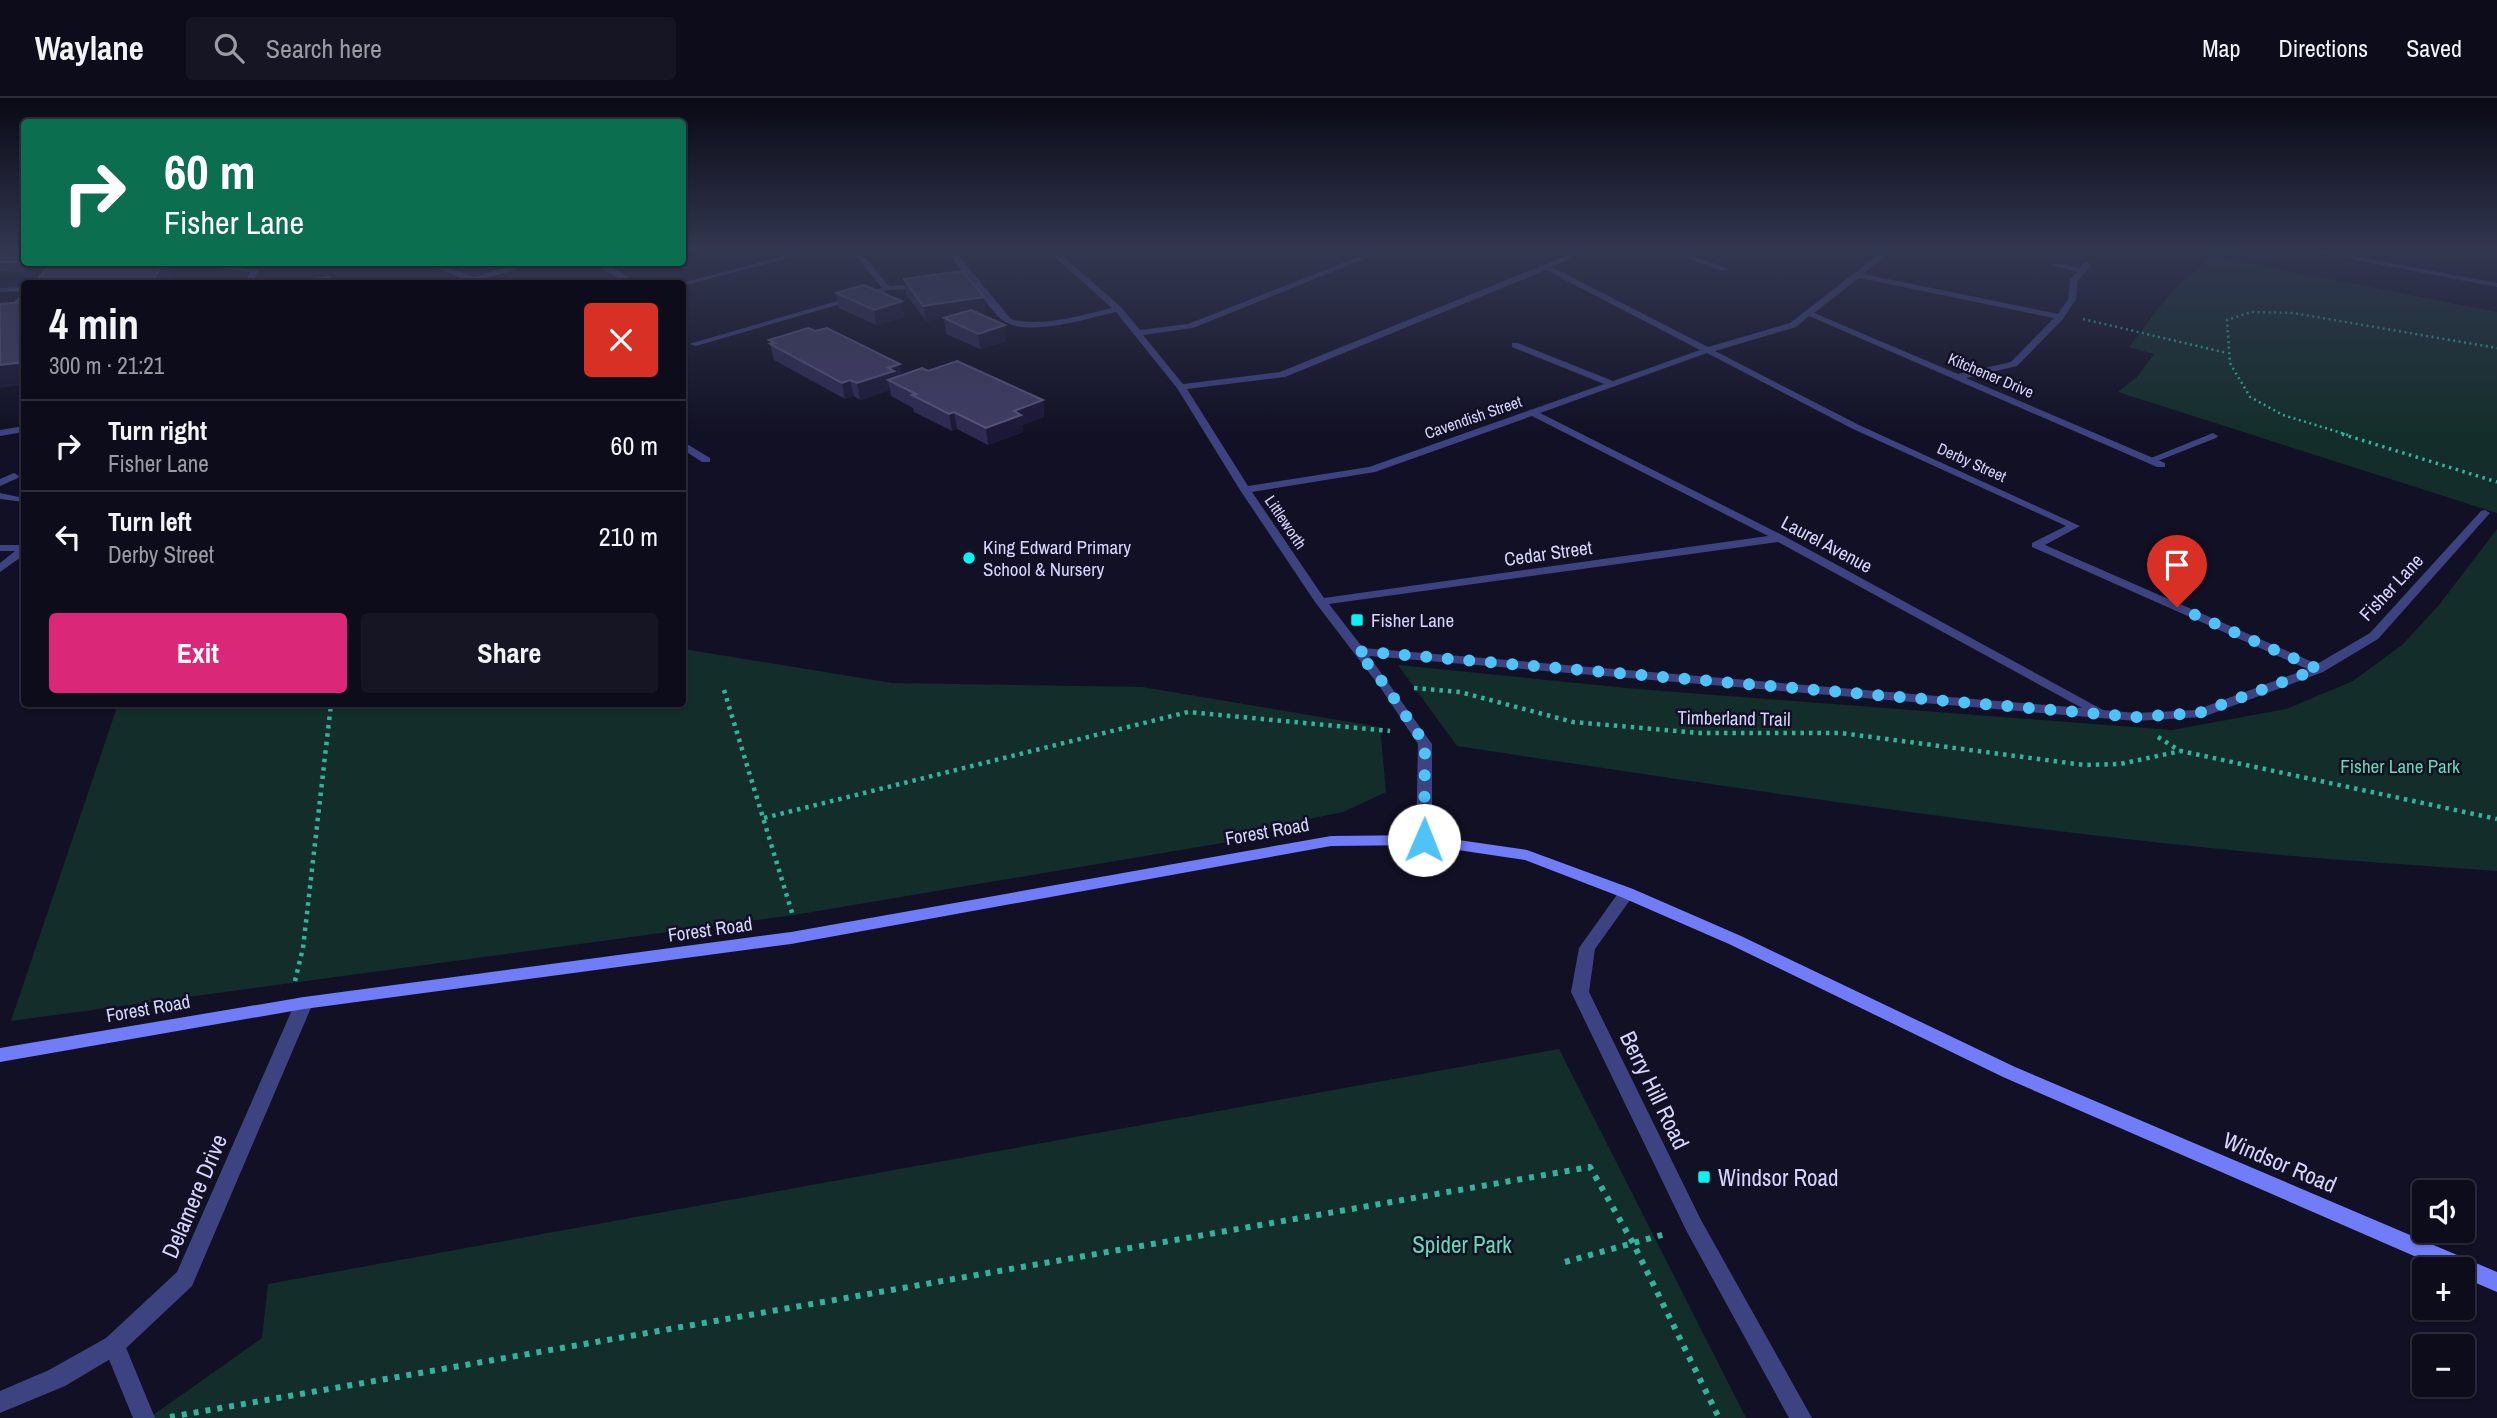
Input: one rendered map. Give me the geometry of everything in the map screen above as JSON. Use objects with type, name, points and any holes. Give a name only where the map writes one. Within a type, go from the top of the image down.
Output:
[{"type":"main road","name":"Forest Road","points":[[0,1055],[297,1004],[791,938],[1331,841],[1424,840]]},
{"type":"main road","name":"Windsor Road","points":[[1424,840],[1527,855],[1628,893],[1735,940],[2009,1072],[2497,1282]]},
{"type":"street","points":[[693,344],[803,313]]},
{"type":"street","points":[[1001,313],[1008,321],[1033,324],[1098,313]]},
{"type":"street","name":"Littleworth","points":[[1121,313],[1181,387],[1321,602],[1385,685],[1425,744],[1424,840]]},
{"type":"street","points":[[1139,333],[1190,326],[1224,313]]},
{"type":"street","points":[[1181,387],[1282,375],[1432,313]]},
{"type":"street","name":"Derby Street","points":[[1632,313],[1856,427],[2075,526],[2036,545],[2318,669]]},
{"type":"street","name":"Cavendish Street","points":[[1245,489],[1371,470],[1705,351],[1793,325],[1808,313]]},
{"type":"street","name":"Kitchener Drive","points":[[1808,313],[2156,463],[2213,436]]},
{"type":"street","points":[[2044,313],[2061,316]]},
{"type":"street","points":[[1957,377],[2014,364],[2063,313]]},
{"type":"street","points":[[1515,345],[1613,384]]},
{"type":"street","name":"Laurel Avenue","points":[[1533,413],[1780,538],[2101,713]]},
{"type":"street","points":[[0,433],[21,430]]},
{"type":"street","points":[[686,447],[706,460]]},
{"type":"street","points":[[0,483],[14,476]]},
{"type":"street","points":[[0,496],[21,500]]},
{"type":"street","name":"Fisher Lane","points":[[1357,651],[2136,717],[2199,713],[2318,669],[2374,636],[2484,513]]},
{"type":"street","name":"Cedar Street","points":[[1321,602],[1780,538]]},
{"type":"street","points":[[0,548],[21,549]]},
{"type":"street","points":[[0,569],[21,552]]},
{"type":"street","name":"Berry Hill Road","points":[[1628,893],[1587,948],[1580,992],[1694,1226],[1801,1418]]},
{"type":"street","name":"Delamere Drive","points":[[0,1402],[57,1378],[114,1345],[185,1279],[297,1004]]},
{"type":"street","points":[[114,1345],[144,1418]]},
{"type":"path","points":[[2244,313],[2227,320],[2227,353],[2234,373],[2250,397],[2283,415],[2497,482]]},
{"type":"path","points":[[2276,313],[2497,348]]},
{"type":"path","points":[[2061,316],[2152,334],[2227,353]]},
{"type":"path","name":"Timberland Trail","points":[[1385,685],[1460,692],[1573,722],[1699,733],[1841,733],[2084,765],[2120,764],[2181,751],[2497,819]]},
{"type":"path","points":[[724,690],[794,915],[791,938]]},
{"type":"path","points":[[297,1004],[331,707]]},
{"type":"path","points":[[764,818],[1188,712],[1418,734]]},
{"type":"path","points":[[162,1418],[1590,1167],[1633,1243],[1719,1418]]},
{"type":"path","points":[[1565,1262],[1694,1226]]},
{"type":"green space","points":[[2155,313],[2497,313],[2497,513],[2118,392],[2136,378],[2154,354],[2129,347]]},
{"type":"green space","name":"Fisher Lane Park","points":[[2497,529],[2497,871],[2270,854],[2066,832],[1457,746],[1398,665],[1637,689],[2172,730],[2286,709],[2353,681],[2402,645],[2439,605]]},
{"type":"green space","points":[[686,649],[892,683],[1142,687],[1380,727],[1386,792],[1343,812],[1274,826],[1258,837],[794,915],[11,1021],[117,707],[686,707]]},
{"type":"green space","name":"Spider Park","points":[[1559,1049],[1746,1418],[149,1418],[262,1338],[268,1284]]},
{"type":"building","points":[[0,313],[21,313],[21,362],[0,365]]},
{"type":"building","points":[[962,313],[977,313],[1005,325],[978,334],[944,318]]},
{"type":"building","points":[[808,328],[815,331],[827,328],[900,364],[888,368],[894,371],[857,383],[850,380],[842,383],[770,344],[775,343],[769,340]]},
{"type":"building","points":[[957,361],[1043,400],[1014,411],[1021,415],[986,428],[954,412],[949,414],[888,380],[922,368],[928,371]]},
{"type":"place","name":"King Edward Primary School & Nursery","points":[[969,558]]},
{"type":"place","name":"Fisher Lane","points":[[1357,620]]},
{"type":"place","name":"Windsor Road","points":[[1704,1177]]},
{"type":"route","points":[[1424,840],[1425,744],[1385,685],[1357,651],[2136,717],[2199,713],[2318,669],[2177,607]]}]
